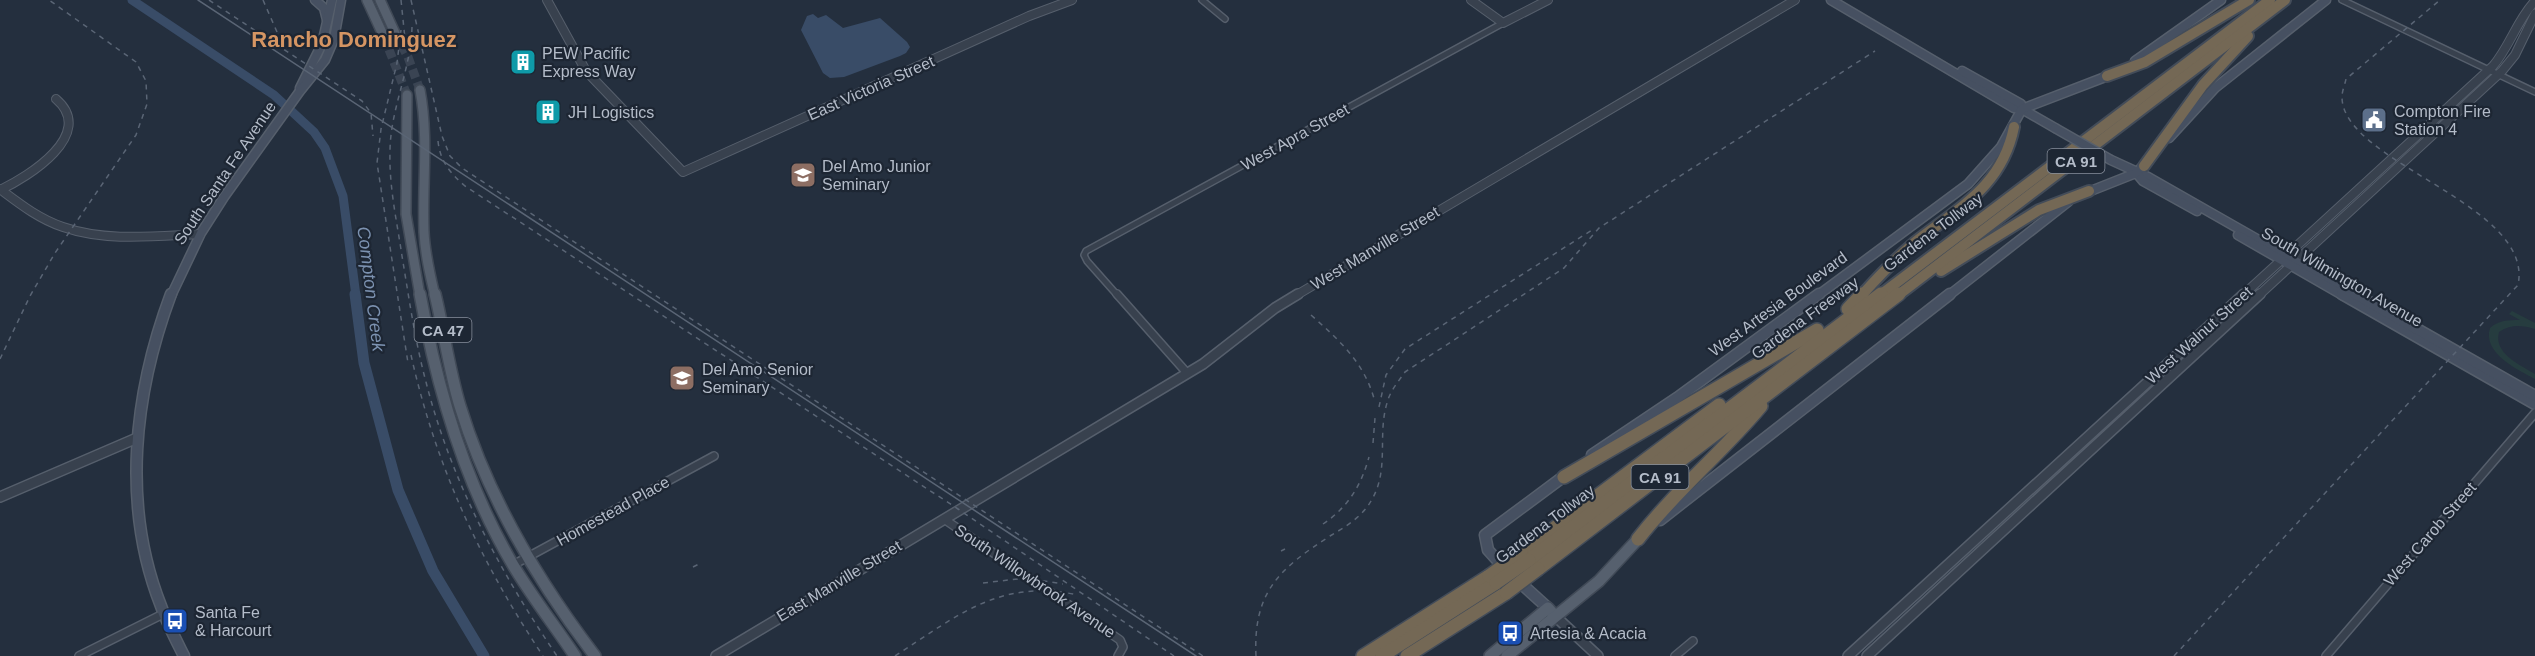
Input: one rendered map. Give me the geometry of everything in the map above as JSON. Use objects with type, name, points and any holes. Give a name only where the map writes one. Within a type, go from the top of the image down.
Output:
[{"type":"highway","points":[[2107,76],[2145,62],[2249,0]]},
{"type":"highway","name":"Gardena Freeway","points":[[1407,656],[1497,584],[1535,561],[1817,330],[2261,0]]},
{"type":"highway","name":"Gardena Tollway","points":[[1535,561],[2270,0]]},
{"type":"highway","name":"Gardena Tollway","points":[[1535,561],[2278,0]]},
{"type":"highway","points":[[2140,169],[2222,63],[2285,0]]},
{"type":"highway","name":"Gardena Freeway","points":[[1363,656],[1535,561],[1769,395],[1864,319],[2009,212],[2285,0]]},
{"type":"highway","points":[[1848,309],[1883,271],[1912,245],[1990,182],[2010,152],[2014,127]]},
{"type":"highway","points":[[1864,319],[2039,210],[2089,191]]},
{"type":"highway","points":[[1564,477],[1817,330]]},
{"type":"highway","points":[[1638,539],[1655,515],[1744,429],[1769,395]]},
{"type":"highway","name":"Gardena Tollway","points":[[1382,656],[1497,584]]},
{"type":"main road","points":[[315,0],[324,8],[328,24]]},
{"type":"main road","name":"South Santa Fe Avenue","points":[[300,91],[300,84],[321,48],[332,0]]},
{"type":"main road","name":"South Santa Fe Avenue","points":[[184,656],[163,614],[141,540],[136,480],[136,438],[139,407],[152,346],[176,281],[200,234],[300,91],[317,74],[333,46],[341,0]]},
{"type":"main road","points":[[367,0],[384,37]]},
{"type":"main road","points":[[380,0],[395,33]]},
{"type":"main road","name":"South Wilmington Avenue","points":[[1831,0],[2014,108],[2022,109],[2111,160],[2140,169],[2143,181],[2284,257],[2535,404]]},
{"type":"main road","points":[[2022,109],[2107,76],[2144,57],[2221,0]]},
{"type":"main road","points":[[1490,656],[1599,581],[1638,539],[2060,207],[2089,191],[2140,169],[2213,89],[2326,0]]},
{"type":"main road","points":[[321,48],[333,46]]},
{"type":"main road","name":"CA 47","points":[[420,90],[426,123],[423,212],[426,254],[460,406],[479,462],[528,557],[595,656]]},
{"type":"main road","name":"CA 47","points":[[407,95],[406,214],[427,334],[447,413],[465,467],[513,565],[575,656]]},
{"type":"main road","name":"West Artesia Boulevard","points":[[1552,612],[1489,554],[1484,538],[1608,443],[1677,398],[1979,176],[1992,161],[2014,127],[2022,109]]},
{"type":"main road","name":"South Wilmington Avenue","points":[[2294,263],[2535,396]]},
{"type":"main road","points":[[437,373],[452,368]]},
{"type":"main road","points":[[1506,656],[1552,612]]},
{"type":"street","name":"East Victoria Street","points":[[547,0],[586,71],[683,172],[1029,16],[1072,0]]},
{"type":"street","points":[[1202,0],[1225,19]]},
{"type":"street","points":[[1471,0],[1503,23],[1548,0]]},
{"type":"street","name":"West Manville Street","points":[[963,507],[1221,353],[1275,308],[1293,297],[1795,0]]},
{"type":"street","points":[[2342,0],[2535,92]]},
{"type":"street","name":"West Walnut Street","points":[[1848,656],[2489,70],[2505,53],[2524,13],[2535,1]]},
{"type":"street","name":"West Walnut Street","points":[[1865,656],[2498,74],[2515,55],[2535,14]]},
{"type":"street","name":"West Apra Street","points":[[1187,373],[1087,261],[1084,255],[1086,251],[1503,23]]},
{"type":"street","points":[[56,99],[66,107],[69,117],[67,130],[60,144],[38,169],[0,190],[47,221],[92,233],[116,236],[200,234]]},
{"type":"street","points":[[2243,295],[2252,301]]},
{"type":"street","points":[[2227,310],[2236,315]]},
{"type":"street","points":[[2214,321],[2224,327]]},
{"type":"street","points":[[2198,336],[2207,342]]},
{"type":"street","points":[[2182,350],[2192,356]]},
{"type":"street","points":[[2168,363],[2178,369]]},
{"type":"street","name":"West Carob Street","points":[[2326,656],[2535,413]]},
{"type":"street","points":[[0,497],[136,438]]},
{"type":"street","name":"Homestead Place","points":[[513,565],[714,456]]},
{"type":"street","points":[[2054,467],[2064,474]]},
{"type":"street","name":"East Manville Street","points":[[716,656],[963,507]]},
{"type":"street","name":"South Willowbrook Avenue","points":[[944,519],[1114,635],[1123,646],[1118,656]]},
{"type":"street","points":[[1976,538],[1986,546]]},
{"type":"street","points":[[1552,612],[1598,656]]},
{"type":"street","points":[[79,656],[163,614]]},
{"type":"street","points":[[1675,656],[1693,640]]},
{"type":"street","points":[[1856,649],[1865,656]]},
{"type":"green space","points":[[2512,311],[2535,323],[2535,329],[2516,326],[2503,329],[2499,332],[2500,346],[2509,358],[2535,374],[2535,379],[2503,360],[2491,345],[2489,337],[2490,328],[2493,325],[2508,320],[2520,320],[2509,314]]},
{"type":"water","points":[[813,14],[818,18],[826,15],[843,28],[880,18],[910,47],[900,56],[844,77],[830,78],[823,73],[801,30],[807,16]]},
{"type":"waterway","name":"Compton Creek","points":[[132,0],[274,95],[314,132],[325,148],[343,196],[356,296]]},
{"type":"waterway","name":"Compton Creek","points":[[355,294],[364,363],[398,490],[433,571],[484,656]]},
{"type":"tunnel","points":[[395,33],[408,57],[420,90]]},
{"type":"tunnel","points":[[384,37],[407,95]]},
{"type":"tram line","points":[[198,0],[1196,656]]},
{"type":"railway","points":[[0,359],[30,296],[55,253],[136,135],[147,104],[146,81],[136,62],[49,0]]},
{"type":"railway","points":[[209,0],[362,101],[371,113],[373,136]]},
{"type":"railway","points":[[263,0],[284,48]]},
{"type":"railway","points":[[401,0],[405,39]]},
{"type":"railway","points":[[411,0],[442,136],[450,156],[462,168],[1203,656]]},
{"type":"railway","points":[[2174,656],[2518,285],[2515,256],[2498,231],[2470,207],[2372,143],[2350,121],[2342,97],[2346,79],[2440,0]]},
{"type":"railway","points":[[412,27],[408,59],[393,120],[390,165],[412,319],[422,367],[436,419],[463,490],[516,592],[557,656]]},
{"type":"railway","points":[[401,30],[397,63],[381,129],[377,163],[408,363]]},
{"type":"railway","points":[[1256,656],[1259,615],[1273,584],[1296,560],[1358,517],[1371,501],[1377,489],[1382,465],[1384,415],[1387,403],[1405,372],[1564,268],[1599,228],[1875,51]]},
{"type":"railway","points":[[438,141],[441,155],[447,166],[465,186],[958,509],[1174,656]]},
{"type":"railway","points":[[1379,407],[1386,375],[1405,349],[1592,230]]},
{"type":"railway","points":[[1311,315],[1358,364],[1371,388],[1375,402]]},
{"type":"railway","points":[[411,355],[433,436],[463,512],[499,585],[543,656]]},
{"type":"railway","points":[[1373,443],[1375,418]]},
{"type":"railway","points":[[1323,524],[1340,510],[1352,495],[1358,486],[1369,457]]},
{"type":"railway","points":[[1281,551],[1285,549]]},
{"type":"railway","points":[[693,567],[701,563]]},
{"type":"railway","points":[[983,583],[1026,578],[1063,584]]},
{"type":"railway","points":[[895,656],[960,615],[1002,596],[1050,591],[1078,595]]},
{"type":"place","name":"PEW Pacific Express Way","points":[[523,62]]},
{"type":"place","name":"JH Logistics","points":[[548,112]]},
{"type":"place","name":"Compton Fire Station 4","points":[[2374,120]]},
{"type":"place","name":"Del Amo Junior Seminary","points":[[803,175]]},
{"type":"place","name":"Del Amo Senior Seminary","points":[[682,378]]},
{"type":"place","name":"Santa Fe & Harcourt","points":[[175,621]]},
{"type":"place","name":"Artesia & Acacia","points":[[1510,633]]},
{"type":"district","name":"Rancho Dominguez","points":[[354,39]]}]
